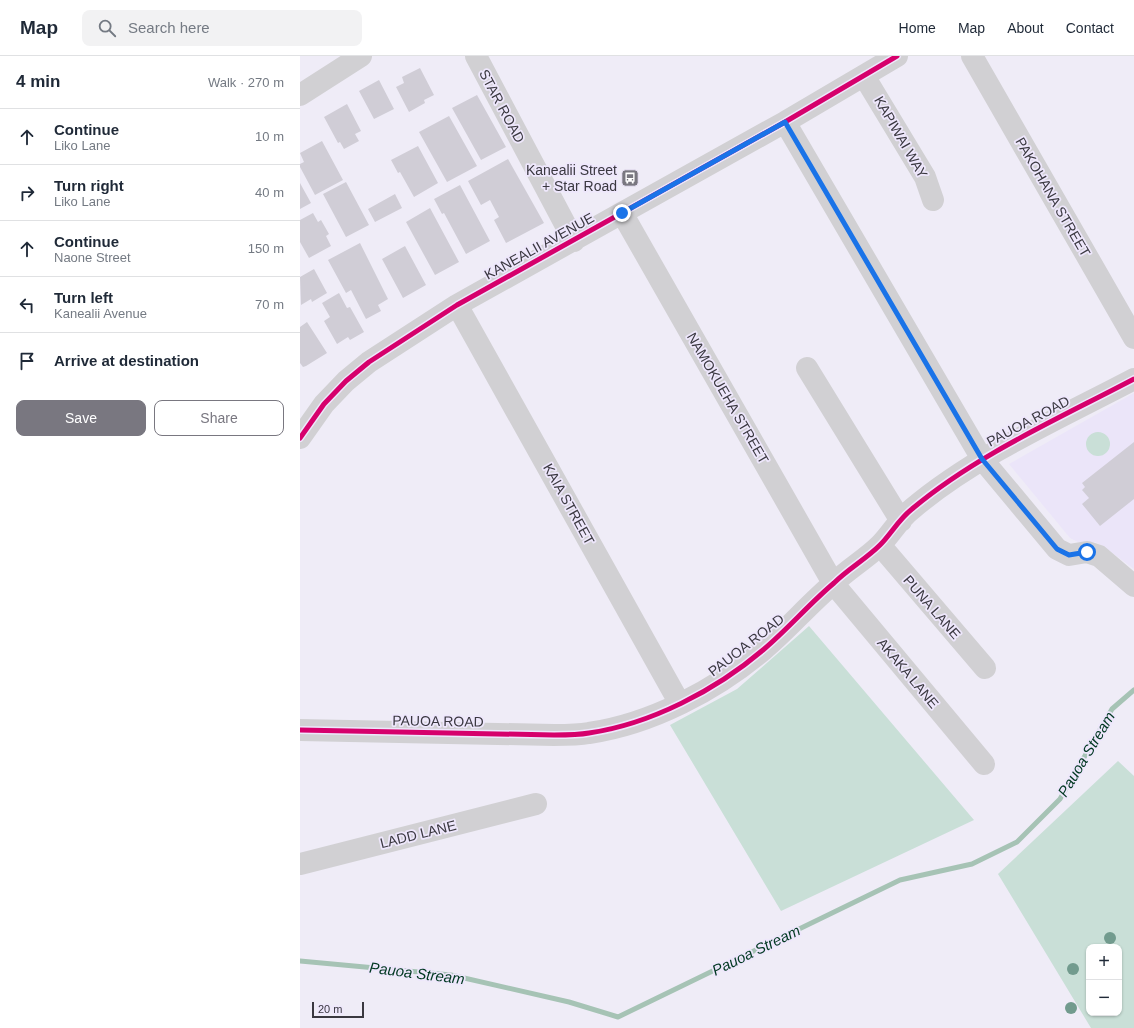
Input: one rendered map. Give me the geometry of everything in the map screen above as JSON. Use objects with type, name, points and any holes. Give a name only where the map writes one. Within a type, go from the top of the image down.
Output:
[{"type":"street","points":[[300,95],[361,56]]},
{"type":"street","name":"STAR ROAD","points":[[476,56],[574,241]]},
{"type":"street","name":"KANEALII AVENUE","points":[[300,438],[324,404],[346,381],[369,362],[458,305],[785,122],[897,56]]},
{"type":"street","name":"PAKOHANA STREET","points":[[972,56],[1134,338]]},
{"type":"street","name":"KAPIWAI WAY","points":[[864,76],[925,177],[934,200]]},
{"type":"street","points":[[785,122],[982,459],[1057,549],[1069,555],[1087,552],[1100,556],[1134,586]]},
{"type":"street","name":"NAMOKUEHA STREET","points":[[622,213],[833,583]]},
{"type":"street","name":"KAIA STREET","points":[[458,305],[680,704]]},
{"type":"street","points":[[807,368],[901,521]]},
{"type":"street","name":"PAUOA ROAD","points":[[300,730],[554,735],[589,733],[650,716],[680,704],[734,674],[792,624],[833,583],[880,545],[911,509],[982,459],[1134,379]]},
{"type":"street","name":"PUNA LANE","points":[[880,545],[985,668]]},
{"type":"street","name":"AKAKA LANE","points":[[833,583],[984,764]]},
{"type":"street","name":"LADD LANE","points":[[300,864],[536,804]]},
{"type":"shaded area","points":[[1134,393],[1134,569],[1103,546],[1095,542],[1078,542],[1070,538],[1009,464]]},
{"type":"green space","points":[[1098,432],[1103,433],[1109,439],[1109,449],[1103,455],[1098,456],[1093,455],[1087,449],[1086,444],[1087,439],[1093,433]]},
{"type":"green space","points":[[809,626],[974,820],[781,911],[670,725],[737,689]]},
{"type":"green space","points":[[1118,761],[1134,776],[1134,1028],[1091,1028],[998,874]]},
{"type":"building","points":[[420,68],[434,95],[424,100],[425,103],[409,112],[396,87],[404,83],[402,77]]},
{"type":"building","points":[[379,80],[394,109],[374,119],[359,91]]},
{"type":"building","points":[[477,95],[506,147],[481,160],[452,108]]},
{"type":"building","points":[[347,104],[361,131],[355,134],[359,141],[344,149],[340,142],[338,143],[324,117]]},
{"type":"building","points":[[449,116],[477,166],[447,182],[419,132]]},
{"type":"building","points":[[322,141],[343,180],[315,195],[300,167],[300,164],[304,162],[300,153]]},
{"type":"building","points":[[418,146],[438,183],[414,197],[400,172],[398,173],[391,160]]},
{"type":"building","points":[[508,159],[544,223],[506,243],[494,220],[499,217],[490,200],[481,205],[468,181]]},
{"type":"building","points":[[346,182],[369,225],[346,237],[323,194]]},
{"type":"building","points":[[300,183],[311,203],[300,209]]},
{"type":"building","points":[[460,185],[490,241],[466,254],[444,213],[442,214],[434,199]]},
{"type":"building","points":[[395,194],[402,208],[375,222],[368,209]]},
{"type":"building","points":[[430,208],[459,262],[435,275],[406,222]]},
{"type":"building","points":[[313,213],[318,222],[321,220],[329,234],[326,236],[331,246],[309,258],[300,242],[300,220]]},
{"type":"building","points":[[360,243],[388,299],[378,305],[381,311],[366,319],[351,290],[346,293],[328,260]]},
{"type":"building","points":[[405,246],[426,285],[403,298],[382,259]]},
{"type":"building","points":[[314,269],[327,293],[312,302],[311,299],[301,305],[300,277]]},
{"type":"building","points":[[339,293],[347,308],[350,307],[364,332],[350,340],[348,337],[337,344],[324,321],[330,317],[322,303]]},
{"type":"building","points":[[307,322],[327,353],[303,367],[300,363],[300,327]]},
{"type":"building","points":[[1134,442],[1134,499],[1100,526],[1082,504],[1089,498],[1082,490],[1085,487],[1082,483]]},
{"type":"waterway","name":"Pauoa Stream","points":[[300,961],[451,975],[569,1002],[618,1017],[900,880],[972,864],[1017,842],[1060,799],[1112,709],[1134,690]]},
{"type":"cycle path","points":[[300,438],[324,404],[346,381],[369,362],[457,305],[785,122],[897,56]]},
{"type":"cycle path","points":[[300,730],[572,735],[585,734],[636,722],[659,713],[704,691],[745,665],[781,634],[845,573],[880,545],[907,513],[963,471],[1019,438],[1134,379]]},
{"type":"place","name":"Kanealii Street + Star Road","points":[[630,178]]},
{"type":"route","points":[[622,213],[785,122],[982,459],[1057,549],[1069,555],[1087,552]]}]
